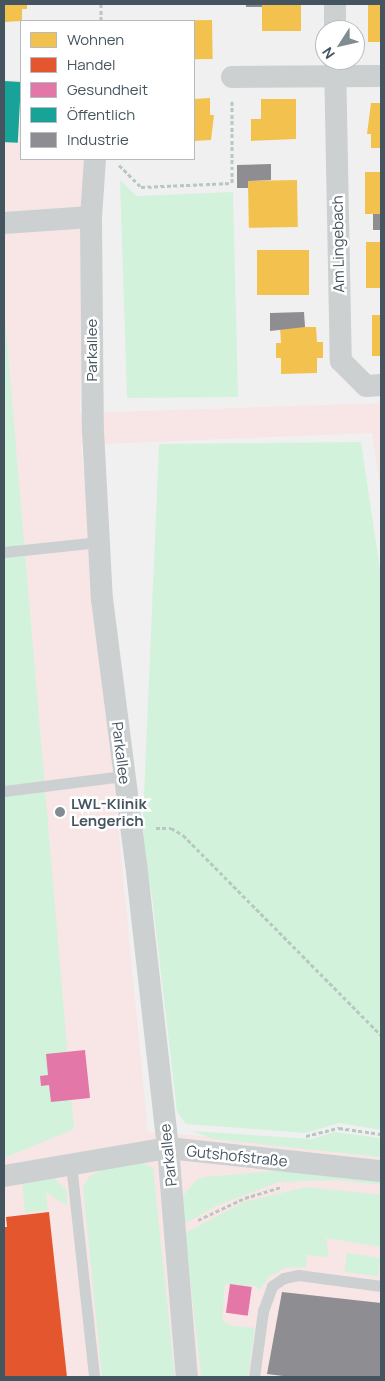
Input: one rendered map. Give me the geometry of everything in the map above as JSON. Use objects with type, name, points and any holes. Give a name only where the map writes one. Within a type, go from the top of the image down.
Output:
[{"type":"street","points":[[335,4],[335,20]]},
{"type":"street","points":[[232,77],[315,70]]},
{"type":"street","name":"Am Lingebach","points":[[335,70],[341,361],[366,386],[381,385]]},
{"type":"street","points":[[346,70],[381,76]]},
{"type":"street","name":"Parkallee","points":[[95,160],[92,217],[93,430],[102,599],[123,776],[131,827],[168,1148],[187,1377]]},
{"type":"street","points":[[4,223],[92,217]]},
{"type":"street","name":"Gutshofstraße","points":[[4,1176],[168,1148],[381,1172]]},
{"type":"lane","points":[[4,552],[99,542]]},
{"type":"lane","points":[[4,791],[123,776]]},
{"type":"lane","points":[[71,1164],[94,1377]]},
{"type":"lane","points":[[254,1377],[262,1311],[272,1286],[284,1278],[298,1275],[381,1286]]},
{"type":"path","points":[[101,4],[101,20]]},
{"type":"path","points":[[114,160],[141,187],[232,183],[232,77]]},
{"type":"path","points":[[131,827],[171,828],[183,835],[381,1036]]},
{"type":"path","points":[[298,1136],[338,1128],[381,1134]]},
{"type":"path","points":[[175,1232],[244,1198],[287,1186]]},
{"type":"shaded area","name":"LWL-Klinik Lengerich","points":[[4,80],[20,80],[20,160],[87,160],[80,413],[381,403],[381,493],[372,433],[81,445],[148,1132],[381,1148],[381,1377],[4,1377]]},
{"type":"green space","points":[[120,180],[137,196],[233,192],[238,397],[127,398]]},
{"type":"green space","points":[[4,306],[74,1129],[4,1158]]},
{"type":"green space","points":[[361,442],[381,576],[381,1130],[339,1123],[306,1133],[186,1124],[177,1112],[152,896],[142,843],[159,444]]},
{"type":"green space","points":[[192,1131],[312,1139],[334,1132],[381,1138],[381,1157],[213,1139]]},
{"type":"green space","points":[[143,1163],[153,1168],[175,1377],[102,1377],[83,1187],[89,1177],[101,1170]]},
{"type":"green space","points":[[298,1169],[381,1178],[381,1185],[338,1180],[279,1182],[218,1205],[184,1224],[183,1196],[196,1180],[204,1177]]},
{"type":"green space","points":[[53,1177],[67,1191],[67,1206],[46,1192],[48,1210],[25,1213],[22,1181]]},
{"type":"green space","points":[[307,1187],[381,1195],[381,1247],[326,1238],[329,1257],[307,1255],[306,1267],[285,1268],[268,1278],[260,1290],[255,1286],[225,1284],[222,1319],[229,1325],[255,1328],[248,1377],[201,1377],[185,1233],[244,1202]]},
{"type":"green space","points":[[347,1253],[381,1258],[378,1277],[344,1272]]},
{"type":"building: Wohnen","points":[[4,4],[27,4],[27,9],[22,9],[22,20],[4,22]]},
{"type":"building: Wohnen","points":[[262,4],[301,4],[301,31],[262,31]]},
{"type":"building: Wohnen","points":[[368,4],[381,4],[381,42],[368,42]]},
{"type":"building: Wohnen","points":[[195,20],[212,20],[213,59],[195,59]]},
{"type":"building: Wohnen","points":[[210,98],[210,115],[214,115],[211,140],[195,141],[195,99]]},
{"type":"building: Wohnen","points":[[261,99],[296,99],[296,139],[251,141],[251,119],[261,119]]},
{"type":"building: Wohnen","points":[[371,103],[381,103],[381,148],[371,148],[371,134],[367,134]]},
{"type":"building: Wohnen","points":[[365,172],[381,172],[381,214],[365,214]]},
{"type":"building: Wohnen","points":[[297,180],[298,227],[249,228],[248,181]]},
{"type":"building: Wohnen","points":[[366,242],[381,242],[381,288],[366,288]]},
{"type":"building: Wohnen","points":[[257,250],[309,250],[309,295],[257,295]]},
{"type":"building: Wohnen","points":[[372,315],[381,315],[381,356],[372,356]]},
{"type":"building: Wohnen","points":[[280,327],[316,327],[317,342],[323,342],[323,358],[317,358],[317,373],[281,374],[281,358],[276,358],[276,343],[281,343]]},
{"type":"building: Handel","points":[[49,1212],[67,1377],[4,1377],[4,1227],[7,1227],[6,1217]]},
{"type":"building: Gesundheit","points":[[85,1050],[90,1098],[51,1102],[49,1085],[41,1086],[40,1076],[48,1075],[46,1054]]},
{"type":"building: Gesundheit","points":[[230,1284],[252,1287],[248,1316],[226,1313]]},
{"type":"building: Öffentlich","points":[[4,81],[20,82],[18,143],[4,142]]},
{"type":"building: Industrie","points":[[246,4],[262,4],[262,7],[246,7]]},
{"type":"building: Industrie","points":[[271,164],[271,180],[248,181],[248,188],[237,188],[237,165]]},
{"type":"building: Industrie","points":[[373,214],[381,214],[381,230],[373,230]]},
{"type":"building: Industrie","points":[[304,312],[305,327],[270,331],[270,313]]},
{"type":"building: Industrie","points":[[282,1292],[381,1303],[381,1377],[291,1377],[267,1374]]},
{"type":"place","name":"LWL-Klinik Lengerich","points":[[60,812]]}]
